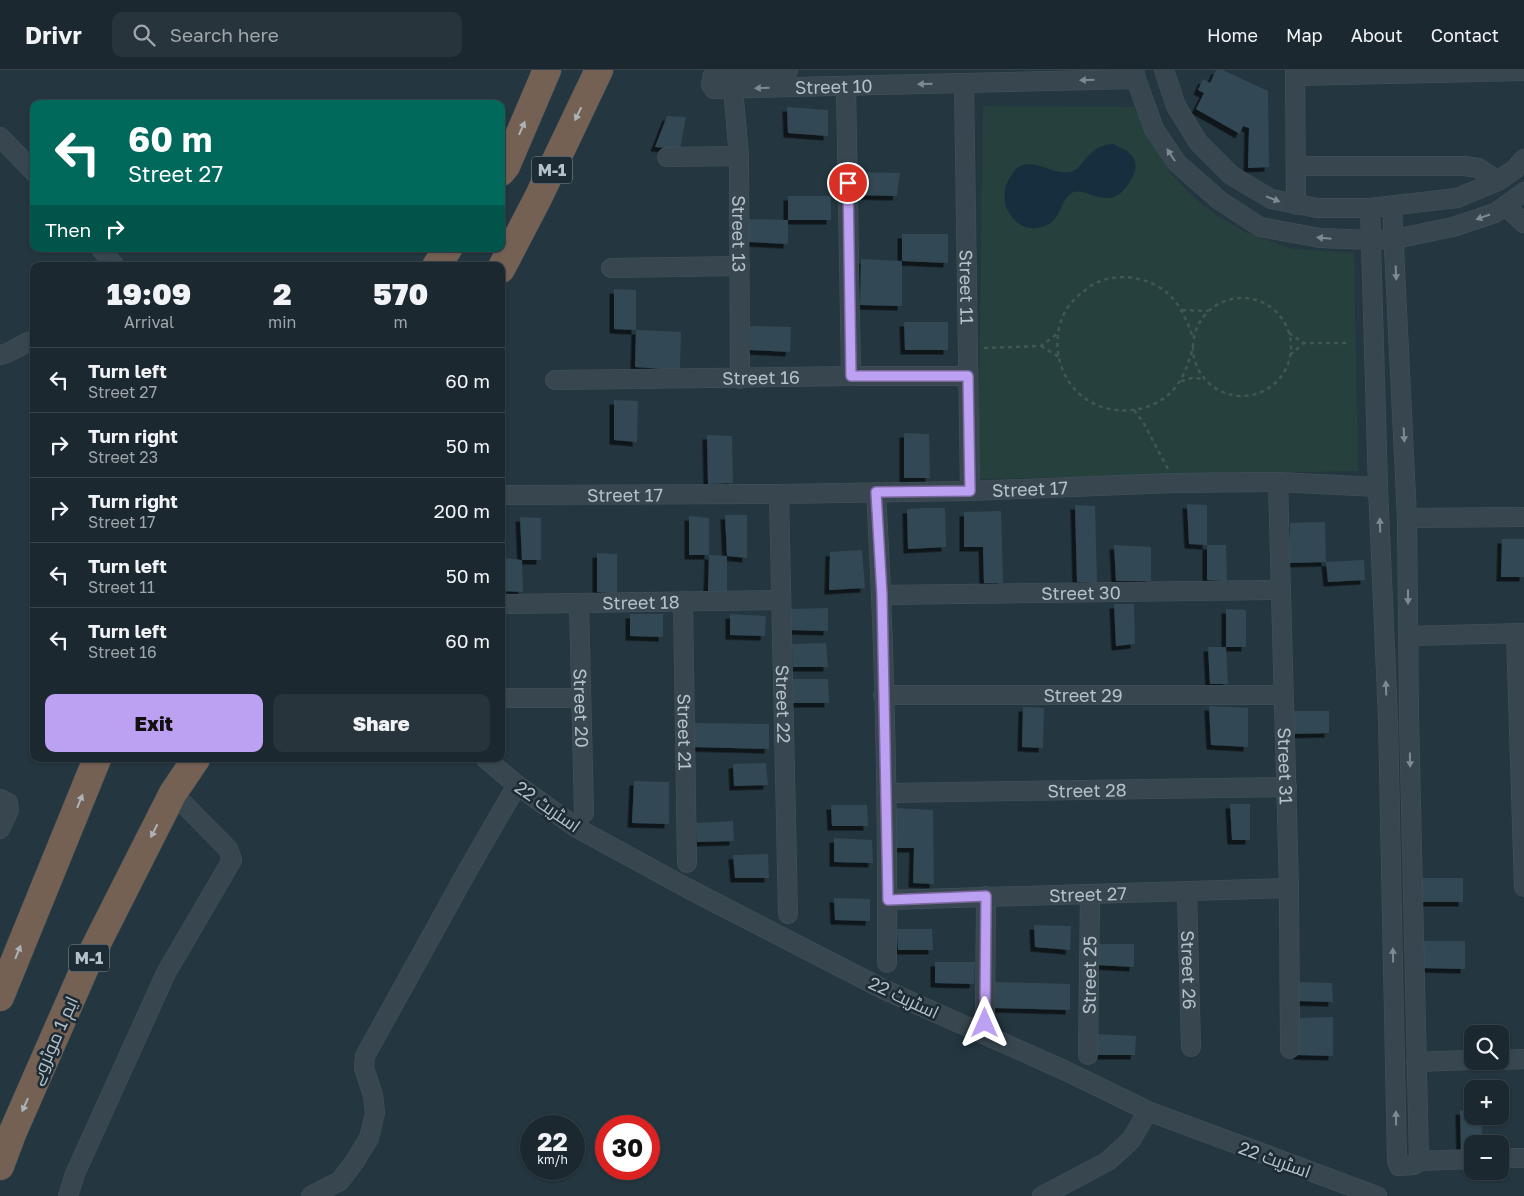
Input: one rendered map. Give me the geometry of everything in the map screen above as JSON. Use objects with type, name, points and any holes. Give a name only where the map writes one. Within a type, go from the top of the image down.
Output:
[{"type":"highway","name":"M-1","points":[[505,167],[547,70]]},
{"type":"highway","name":"M-1","points":[[505,262],[538,198],[599,70]]},
{"type":"highway","points":[[0,996],[96,762]]},
{"type":"highway","name":"ایم 1 موٹروے","points":[[0,1166],[12,1134],[86,965],[173,793],[194,762]]},
{"type":"street","name":"Street 10","points":[[788,70],[717,72],[713,75],[711,85],[714,89],[964,83],[1135,74]]},
{"type":"street","points":[[1164,70],[1176,106],[1198,142],[1231,175],[1271,199],[1317,208],[1370,208],[1457,198],[1498,180],[1524,159]]},
{"type":"street","points":[[1296,205],[1295,73],[1524,71]]},
{"type":"street","points":[[1135,74],[1154,129],[1177,163],[1219,200],[1260,227],[1320,238],[1395,240],[1453,227],[1495,213],[1524,192]]},
{"type":"street","name":"Street 11","points":[[964,83],[970,491]]},
{"type":"street","points":[[846,86],[851,376]]},
{"type":"street","name":"Street 13","points":[[733,88],[739,156],[740,379]]},
{"type":"street","points":[[0,136],[30,168]]},
{"type":"street","points":[[667,156],[739,156]]},
{"type":"street","points":[[1197,180],[1215,158]]},
{"type":"street","points":[[1296,166],[1464,166],[1478,168],[1498,180]]},
{"type":"street","points":[[1392,206],[1408,518],[1409,717],[1416,1062],[1411,1164]]},
{"type":"street","points":[[1505,206],[1524,223]]},
{"type":"street","points":[[1370,208],[1378,487],[1388,718],[1397,1161],[1411,1164],[1464,1160]]},
{"type":"street","points":[[103,252],[111,262]]},
{"type":"street","points":[[611,268],[740,266]]},
{"type":"street","points":[[0,355],[6,354],[30,341]]},
{"type":"street","name":"Street 16","points":[[555,380],[968,376]]},
{"type":"street","name":"Street 17","points":[[505,495],[970,491],[1278,482],[1378,487]]},
{"type":"street","name":"Street 31","points":[[1278,482],[1287,787],[1290,1049]]},
{"type":"street","points":[[876,492],[882,595],[888,900],[887,963]]},
{"type":"street","name":"Street 22","points":[[779,494],[788,914]]},
{"type":"street","points":[[1408,518],[1524,517]]},
{"type":"street","name":"Street 30","points":[[882,595],[1281,590]]},
{"type":"street","name":"Street 18","points":[[505,604],[781,600]]},
{"type":"street","name":"Street 21","points":[[683,601],[687,863]]},
{"type":"street","name":"Street 20","points":[[579,603],[584,813]]},
{"type":"street","points":[[1408,636],[1520,633],[1524,887]]},
{"type":"street","name":"Street 29","points":[[883,695],[1284,695]]},
{"type":"street","points":[[505,698],[582,698]]},
{"type":"street","points":[[1388,718],[1409,717]]},
{"type":"street","name":"اسٹریٹ 22","points":[[490,762],[577,828],[687,888],[885,990],[1066,1071],[1148,1111],[1377,1196]]},
{"type":"street","points":[[311,1196],[340,1181],[355,1162],[369,1138],[375,1113],[373,1095],[364,1068],[365,1056],[469,868],[518,785]]},
{"type":"street","name":"Street 28","points":[[886,793],[1287,787]]},
{"type":"street","points":[[68,1196],[75,1174],[166,973],[232,860],[228,849],[173,793]]},
{"type":"street","points":[[0,798],[8,803],[9,810],[0,830]]},
{"type":"street","name":"Street 27","points":[[888,900],[1289,888]]},
{"type":"street","name":"Street 26","points":[[1188,892],[1191,1047]]},
{"type":"street","name":"Street 25","points":[[1088,1055],[1090,895]]},
{"type":"street","points":[[985,1023],[986,896]]},
{"type":"street","points":[[1509,1060],[1524,1059]]},
{"type":"street","points":[[1416,1062],[1464,1060]]},
{"type":"street","points":[[1042,1196],[1108,1161],[1130,1140],[1148,1111]]},
{"type":"street","points":[[1509,1158],[1524,1158]]},
{"type":"path","points":[[1192,351],[1201,373],[1211,385],[1225,392],[1240,396],[1256,394],[1270,387],[1282,375],[1289,360],[1291,344],[1288,333],[1278,314],[1265,304],[1249,298],[1232,298],[1217,304],[1205,314],[1196,328],[1189,362],[1180,381],[1164,398],[1144,408],[1122,411],[1101,407],[1082,396],[1067,380],[1059,357],[1057,338],[1062,317],[1074,298],[1092,285],[1112,278],[1134,278],[1155,285],[1173,299],[1186,317],[1194,337]]},
{"type":"path","points":[[1180,310],[1210,310]]},
{"type":"path","points":[[1041,346],[1058,333]]},
{"type":"path","points":[[1288,333],[1304,343],[1347,343]]},
{"type":"path","points":[[1290,355],[1304,343]]},
{"type":"path","points":[[984,348],[1041,346],[1059,357]]},
{"type":"path","points":[[1180,381],[1192,378],[1207,380]]},
{"type":"path","points":[[1134,410],[1167,466]]},
{"type":"green space","points":[[983,106],[1134,107],[1172,175],[1191,195],[1213,213],[1245,232],[1292,249],[1354,253],[1358,471],[978,479]]},
{"type":"water","points":[[1113,144],[1129,153],[1134,159],[1135,165],[1135,170],[1129,183],[1114,197],[1106,198],[1078,192],[1072,193],[1065,200],[1056,218],[1047,225],[1038,228],[1020,225],[1008,212],[1005,203],[1007,183],[1018,167],[1031,164],[1057,171],[1070,172],[1079,167],[1097,149]]},
{"type":"building","points":[[1216,70],[1223,70],[1268,91],[1269,167],[1248,168],[1249,128],[1243,126],[1240,134],[1196,109],[1204,93],[1198,90],[1203,79],[1210,83]]},
{"type":"building","points":[[787,107],[828,110],[828,136],[788,133]]},
{"type":"building","points":[[667,116],[686,117],[680,149],[655,147]]},
{"type":"building","points":[[855,172],[900,173],[897,196],[856,195]]},
{"type":"building","points":[[788,196],[831,196],[831,220],[788,220]]},
{"type":"building","points":[[747,219],[788,220],[788,244],[748,242]]},
{"type":"building","points":[[902,234],[948,234],[948,263],[902,261]]},
{"type":"building","points":[[861,259],[902,261],[902,306],[860,305]]},
{"type":"building","points":[[614,289],[636,290],[636,330],[614,329]]},
{"type":"building","points":[[904,322],[948,322],[948,350],[905,350]]},
{"type":"building","points":[[750,326],[791,327],[790,352],[750,350]]},
{"type":"building","points":[[636,330],[681,332],[680,370],[635,367]]},
{"type":"building","points":[[614,400],[638,401],[637,442],[614,440]]},
{"type":"building","points":[[904,433],[929,434],[930,478],[904,478]]},
{"type":"building","points":[[707,435],[732,436],[733,483],[708,484]]},
{"type":"building","points":[[1187,504],[1207,505],[1207,545],[1189,544]]},
{"type":"building","points":[[1075,505],[1095,506],[1097,582],[1077,582]]},
{"type":"building","points":[[945,508],[946,547],[908,549],[907,509]]},
{"type":"building","points":[[1001,511],[1003,583],[984,583],[983,547],[964,547],[964,512]]},
{"type":"building","points":[[725,515],[747,515],[747,558],[727,556]]},
{"type":"building","points":[[689,516],[709,518],[709,555],[689,555]]},
{"type":"building","points":[[520,517],[541,518],[541,560],[522,560]]},
{"type":"building","points":[[1325,522],[1326,562],[1289,563],[1290,523]]},
{"type":"building","points":[[1502,539],[1524,539],[1524,577],[1501,577]]},
{"type":"building","points":[[1114,545],[1151,547],[1151,581],[1116,581]]},
{"type":"building","points":[[1207,545],[1226,545],[1227,581],[1207,580]]},
{"type":"building","points":[[862,550],[865,588],[829,590],[830,552]]},
{"type":"building","points":[[597,553],[617,554],[617,593],[597,592]]},
{"type":"building","points":[[709,555],[727,556],[727,592],[708,591]]},
{"type":"building","points":[[505,558],[522,560],[523,592],[505,591]]},
{"type":"building","points":[[1364,560],[1365,580],[1328,582],[1326,562]]},
{"type":"building","points":[[1114,604],[1134,604],[1135,644],[1116,646]]},
{"type":"building","points":[[828,608],[828,631],[791,630],[789,609]]},
{"type":"building","points":[[1226,609],[1246,610],[1246,647],[1226,647]]},
{"type":"building","points":[[630,614],[663,614],[663,637],[630,636]]},
{"type":"building","points":[[730,614],[766,616],[765,636],[730,635]]},
{"type":"building","points":[[826,643],[828,667],[793,667],[792,644]]},
{"type":"building","points":[[1208,647],[1226,647],[1228,684],[1210,684]]},
{"type":"building","points":[[792,679],[828,679],[829,703],[793,703]]},
{"type":"building","points":[[1209,706],[1248,708],[1248,747],[1211,745]]},
{"type":"building","points":[[1023,707],[1044,708],[1043,748],[1022,747]]},
{"type":"building","points":[[1292,711],[1329,711],[1329,733],[1292,734]]},
{"type":"building","points":[[691,723],[769,724],[769,749],[693,747]]},
{"type":"building","points":[[766,763],[768,785],[734,786],[733,764]]},
{"type":"building","points":[[634,781],[669,782],[669,824],[632,823]]},
{"type":"building","points":[[1230,804],[1250,804],[1250,840],[1232,840]]},
{"type":"building","points":[[831,805],[867,805],[868,826],[832,826]]},
{"type":"building","points":[[895,808],[933,810],[934,884],[913,883],[914,848],[895,848]]},
{"type":"building","points":[[733,821],[734,841],[697,842],[696,823]]},
{"type":"building","points":[[834,838],[872,840],[873,863],[834,862]]},
{"type":"building","points":[[768,854],[769,878],[735,878],[733,855]]},
{"type":"building","points":[[1419,878],[1463,878],[1463,902],[1420,902]]},
{"type":"building","points":[[834,898],[870,899],[870,921],[835,920]]},
{"type":"building","points":[[1034,925],[1071,926],[1070,950],[1035,947]]},
{"type":"building","points":[[897,929],[932,929],[933,950],[898,950]]},
{"type":"building","points":[[1421,941],[1465,941],[1465,969],[1422,968]]},
{"type":"building","points":[[1096,944],[1134,944],[1134,967],[1096,965]]},
{"type":"building","points":[[935,962],[975,962],[974,984],[935,983]]},
{"type":"building","points":[[993,982],[1070,984],[1070,1010],[994,1008]]},
{"type":"building","points":[[1298,982],[1332,983],[1333,1002],[1298,1001]]},
{"type":"building","points":[[1333,1017],[1333,1056],[1298,1055],[1298,1018]]},
{"type":"building","points":[[1096,1034],[1136,1036],[1135,1055],[1096,1055]]},
{"type":"building","points":[[1460,1110],[1464,1110],[1464,1125],[1482,1125],[1482,1135],[1464,1135],[1464,1153],[1461,1153]]},
{"type":"route","points":[[848,183],[851,376],[968,376],[970,491],[876,492],[882,595],[888,900],[986,896],[985,1023]]}]
